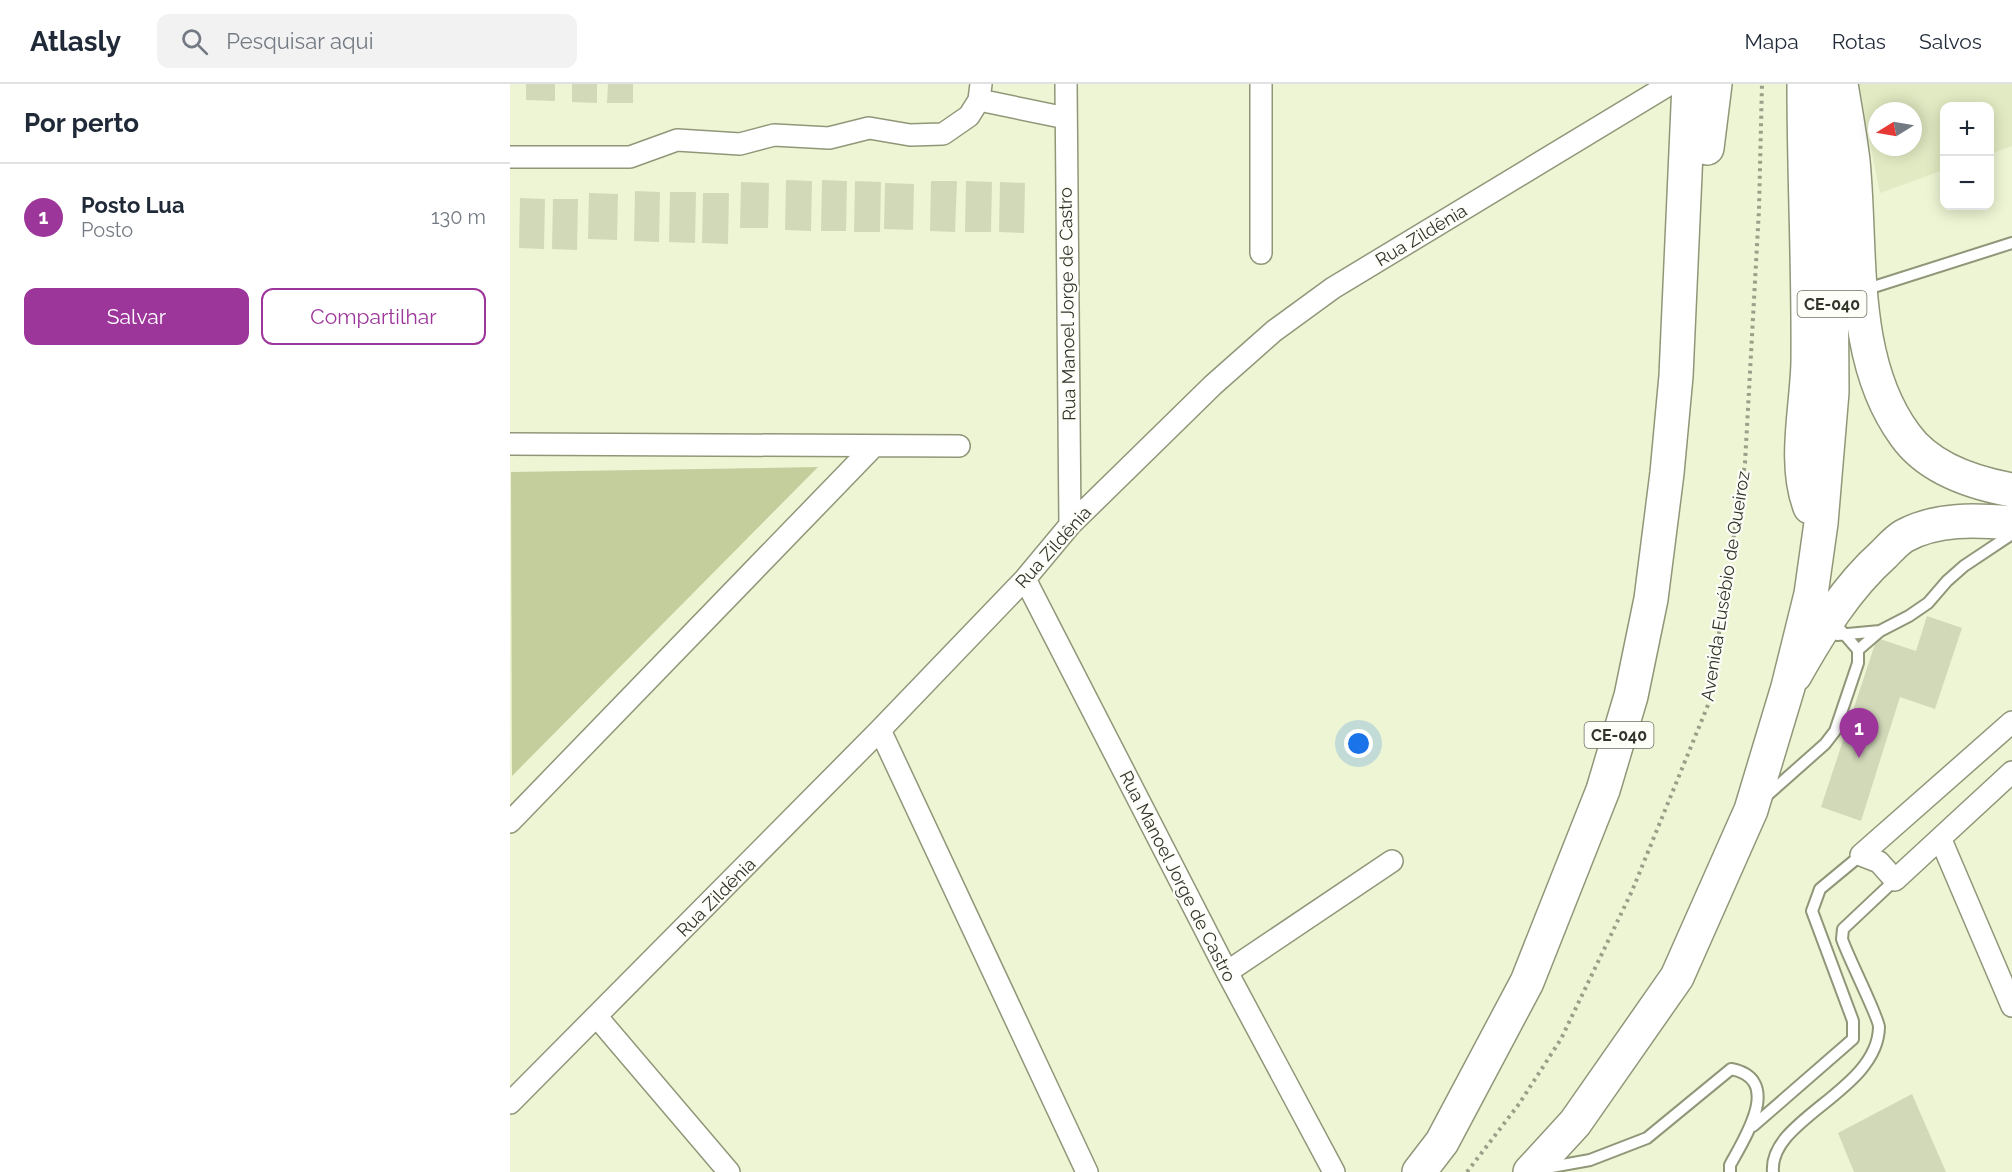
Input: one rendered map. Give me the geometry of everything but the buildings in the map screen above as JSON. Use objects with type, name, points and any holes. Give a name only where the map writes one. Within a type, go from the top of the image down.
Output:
[{"type":"main road","name":"CE-040","points":[[1419,1172],[1442,1142],[1527,982],[1603,790],[1631,696],[1651,599],[1667,473],[1683,258],[1689,84]]},
{"type":"main road","points":[[1683,258],[1699,214],[1715,84]]},
{"type":"main road","points":[[1804,84],[1808,363],[1804,490],[1810,506],[1821,523]]},
{"type":"main road","name":"CE-040","points":[[1531,1171],[1575,1122],[1677,977],[1750,810],[1788,687],[1827,615],[1821,523],[1832,392],[1830,84]]},
{"type":"main road","points":[[1841,84],[1852,160],[1862,291],[1872,362],[1887,404],[1905,436],[1927,457],[1951,472],[1989,486],[2012,490]]},
{"type":"main road","points":[[1788,687],[1827,615],[1862,573],[1903,536],[1934,525],[1969,521],[2010,534]]},
{"type":"street","name":"Rua Manoel Jorge de Castro","points":[[1065,84],[1070,525]]},
{"type":"street","points":[[1261,84],[1261,253]]},
{"type":"street","name":"Rua Zildênia","points":[[510,1103],[880,730],[1025,579],[1070,525],[1213,385],[1274,331],[1333,288],[1670,84]]},
{"type":"street","points":[[510,157],[630,157],[677,140],[726,145],[774,135],[829,138],[869,128],[910,135],[943,134],[969,116],[980,92],[1066,118]]},
{"type":"street","points":[[510,444],[959,446]]},
{"type":"street","points":[[510,822],[874,446]]},
{"type":"street","name":"Rua Manoel Jorge de Castro","points":[[1025,579],[1227,972],[1334,1172]]},
{"type":"street","points":[[2012,722],[1861,855],[1879,862],[1895,880],[1941,840],[2012,772]]},
{"type":"street","points":[[880,730],[1087,1172]]},
{"type":"street","points":[[1941,840],[2012,1006]]},
{"type":"street","points":[[1227,972],[1392,861]]},
{"type":"street","points":[[597,1017],[729,1172]]},
{"type":"lane","points":[[1862,291],[2012,243]]},
{"type":"lane","points":[[1858,650],[1880,631],[1918,610],[1947,580],[2010,534]]},
{"type":"lane","points":[[1827,615],[1880,631]]},
{"type":"lane","points":[[1750,810],[1835,732],[1858,663],[1858,650],[1827,615]]},
{"type":"lane","points":[[1751,1127],[1853,1039],[1853,1021],[1812,911],[1820,889],[1861,855]]},
{"type":"lane","points":[[1773,1172],[1772,1162],[1780,1143],[1865,1067],[1876,1045],[1879,1024],[1842,939],[1843,930],[1895,880]]},
{"type":"lane","points":[[1531,1171],[1590,1160],[1647,1138],[1731,1069],[1739,1070],[1755,1083],[1759,1102],[1751,1127],[1730,1166],[1730,1172]]},
{"type":"path","name":"Avenida Eusébio de Queiroz","points":[[1467,1172],[1519,1104],[1561,1039],[1632,891],[1708,705],[1745,463],[1759,209],[1762,84]]},
{"type":"shaded area","points":[[1858,84],[2012,84],[2012,146],[1994,153],[1994,102],[1940,102],[1940,171],[1880,193],[1873,156],[1922,156],[1922,102],[1868,102],[1868,134]]},
{"type":"shaded area","points":[[818,467],[512,776],[511,472]]},
{"type":"place","name":"Posto Lua","points":[[1859,758]]}]
